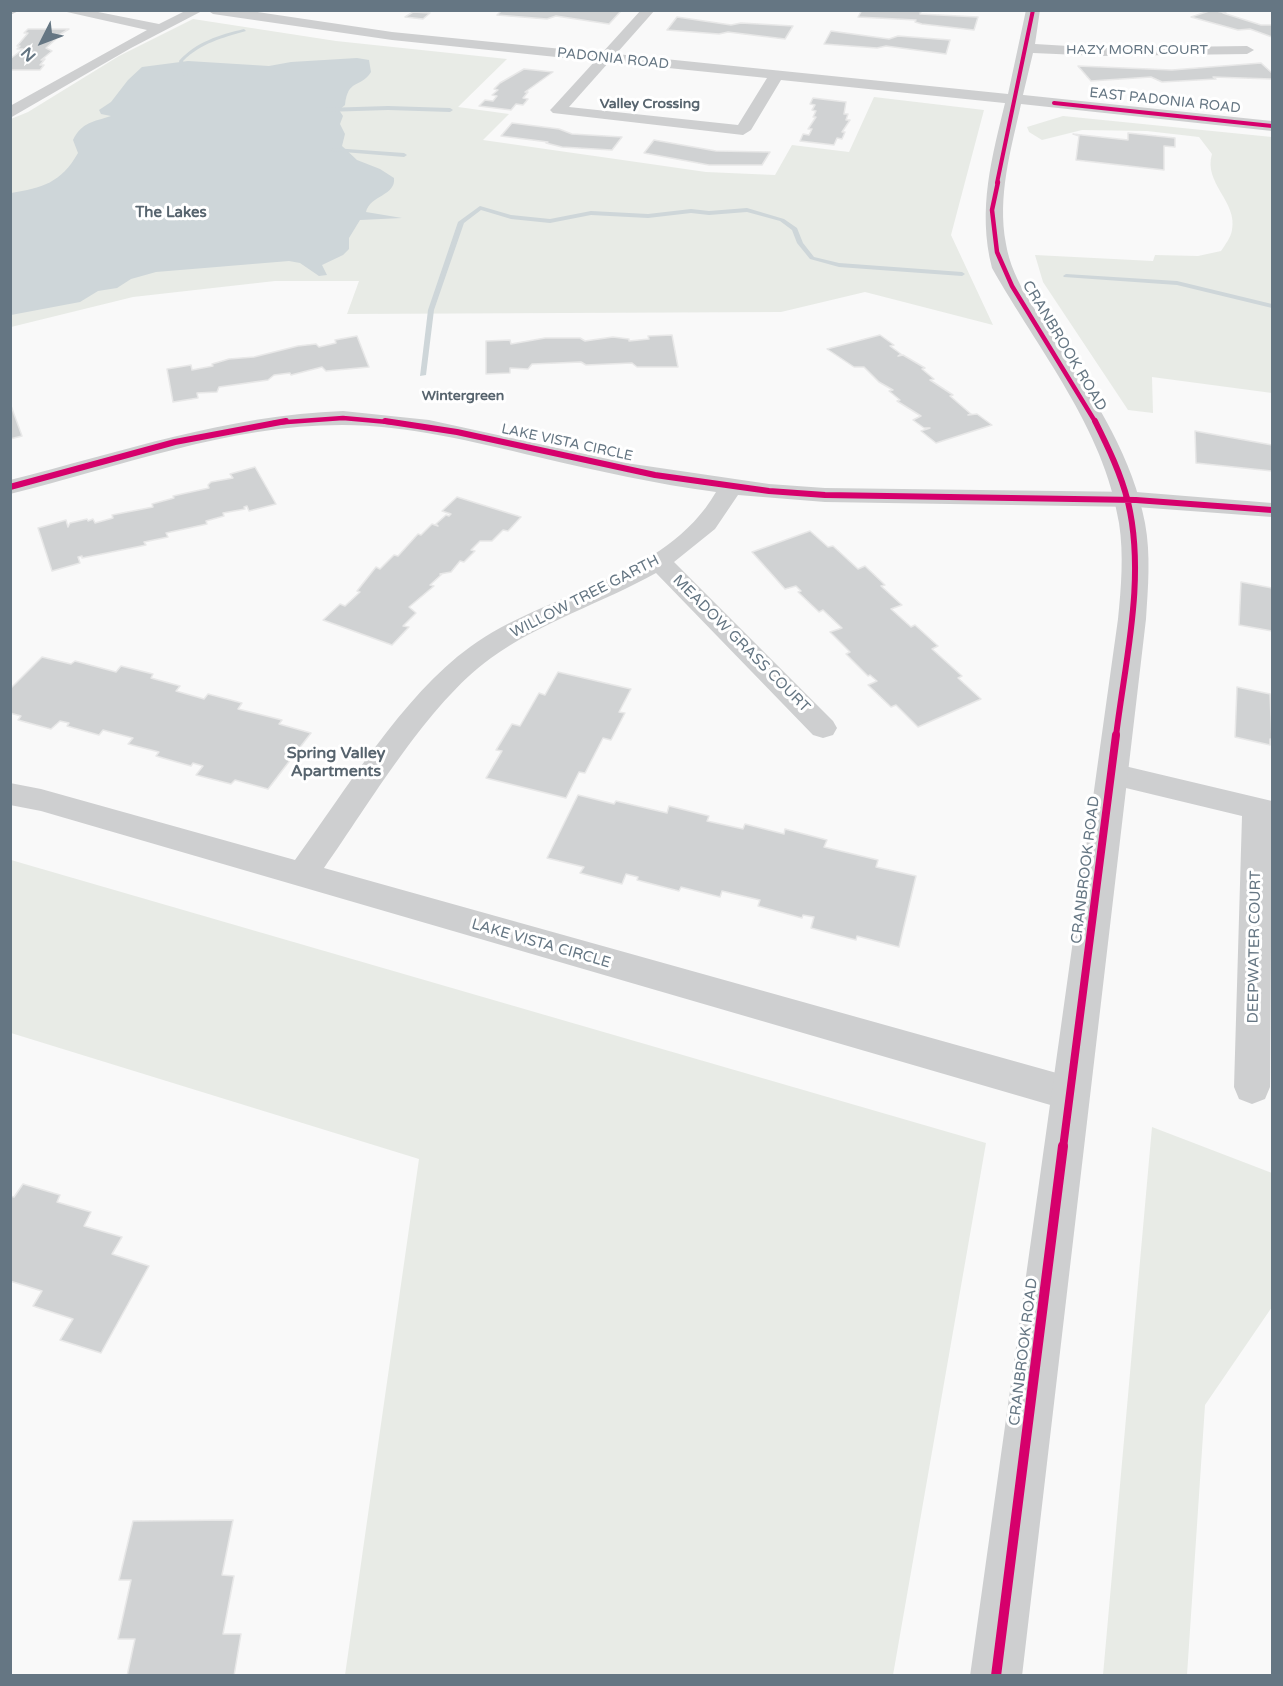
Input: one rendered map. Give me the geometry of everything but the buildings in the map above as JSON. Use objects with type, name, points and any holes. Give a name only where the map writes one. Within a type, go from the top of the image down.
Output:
[{"type":"street","points":[[64,10],[160,28]]},
{"type":"street","points":[[10,112],[160,28],[198,10]]},
{"type":"street","name":"PADONIA ROAD","points":[[213,10],[372,34],[1014,99]]},
{"type":"street","points":[[649,10],[558,110],[743,130],[776,75]]},
{"type":"street","points":[[1014,99],[1027,48],[1033,10]]},
{"type":"street","name":"HAZY MORN COURT","points":[[1027,48],[1102,52],[1247,50]]},
{"type":"street","name":"EAST PADONIA ROAD","points":[[1014,99],[1272,126]]},
{"type":"street","name":"CRANBROOK ROAD","points":[[996,1676],[1135,584],[1132,525],[1127,500],[1101,434],[1012,286],[997,252],[992,225],[993,194],[1014,99]]},
{"type":"street","name":"LAKE VISTA CIRCLE","points":[[10,487],[236,427],[340,418],[390,421],[447,430],[597,464],[731,486],[799,494],[1127,500],[1214,503],[1272,510]]},
{"type":"street","name":"WILLOW TREE GARTH","points":[[302,874],[410,724],[446,681],[481,652],[523,626],[613,586],[659,561],[708,522],[731,486]]},
{"type":"street","name":"MEADOW GRASS COURT","points":[[659,561],[823,728]]},
{"type":"street","name":"DEEPWATER COURT","points":[[1112,774],[1265,810],[1252,1087]]},
{"type":"street","name":"LAKE VISTA CIRCLE","points":[[10,794],[41,800],[1071,1094]]},
{"type":"shaded area","points":[[193,19],[336,41],[507,59],[458,107],[509,114],[483,140],[706,172],[775,175],[792,145],[849,152],[874,97],[984,110],[951,235],[993,325],[865,292],[781,312],[347,314],[359,281],[275,281],[133,297],[11,327],[11,119],[28,112],[119,56]]},
{"type":"shaded area","points":[[357,58],[369,60],[371,72],[363,81],[352,87],[345,105],[339,110],[343,116],[340,124],[345,134],[342,146],[357,160],[380,169],[394,178],[391,189],[372,202],[366,212],[402,218],[360,220],[349,238],[349,249],[343,255],[322,265],[327,275],[319,276],[300,263],[289,261],[156,272],[131,279],[117,288],[98,291],[80,302],[11,315],[11,193],[32,189],[58,178],[78,153],[73,140],[76,134],[89,124],[111,116],[101,114],[99,110],[111,102],[128,80],[142,67],[188,61],[269,66],[291,62]]},
{"type":"shaded area","points":[[1063,116],[1272,137],[1272,393],[1152,377],[1153,413],[1128,410],[1043,282],[1035,255],[1153,261],[1155,255],[1198,256],[1221,251],[1232,230],[1230,210],[1212,174],[1212,154],[1199,137],[1147,131],[1082,130],[1042,140],[1029,132],[1027,127]]},
{"type":"shaded area","points":[[11,860],[986,1143],[893,1675],[345,1675],[419,1159],[11,1033]]},
{"type":"shaded area","points":[[1152,1127],[1272,1173],[1272,1307],[1205,1405],[1187,1675],[1103,1675]]},
{"type":"waterway","points":[[186,75],[181,61],[188,54],[202,44],[244,30]]},
{"type":"waterway","points":[[325,110],[388,108],[450,110]]},
{"type":"waterway","points":[[333,150],[404,155]]},
{"type":"waterway","points":[[422,375],[431,310],[461,222],[480,208],[511,217],[550,221],[591,213],[648,216],[691,211],[709,213],[747,210],[782,220],[795,229],[800,243],[812,258],[839,265],[962,274]]},
{"type":"waterway","points":[[1066,276],[1177,283],[1272,306]]},
{"type":"cycle path","points":[[996,1676],[1135,584],[1132,522],[1119,472],[1093,417],[1012,286],[997,252],[992,210],[1033,10]]},
{"type":"cycle path","points":[[1054,103],[1272,126]]},
{"type":"cycle path","points":[[10,487],[216,432],[300,419],[343,418],[429,427],[626,470],[683,480],[798,494],[1090,498],[1182,502],[1272,510]]},
{"type":"district","name":"Valley Crossing","points":[[650,104]]},
{"type":"district","name":"The Lakes","points":[[171,213]]},
{"type":"district","name":"Wintergreen","points":[[463,396]]},
{"type":"district","name":"Spring Valley Apartments","points":[[336,763]]}]
